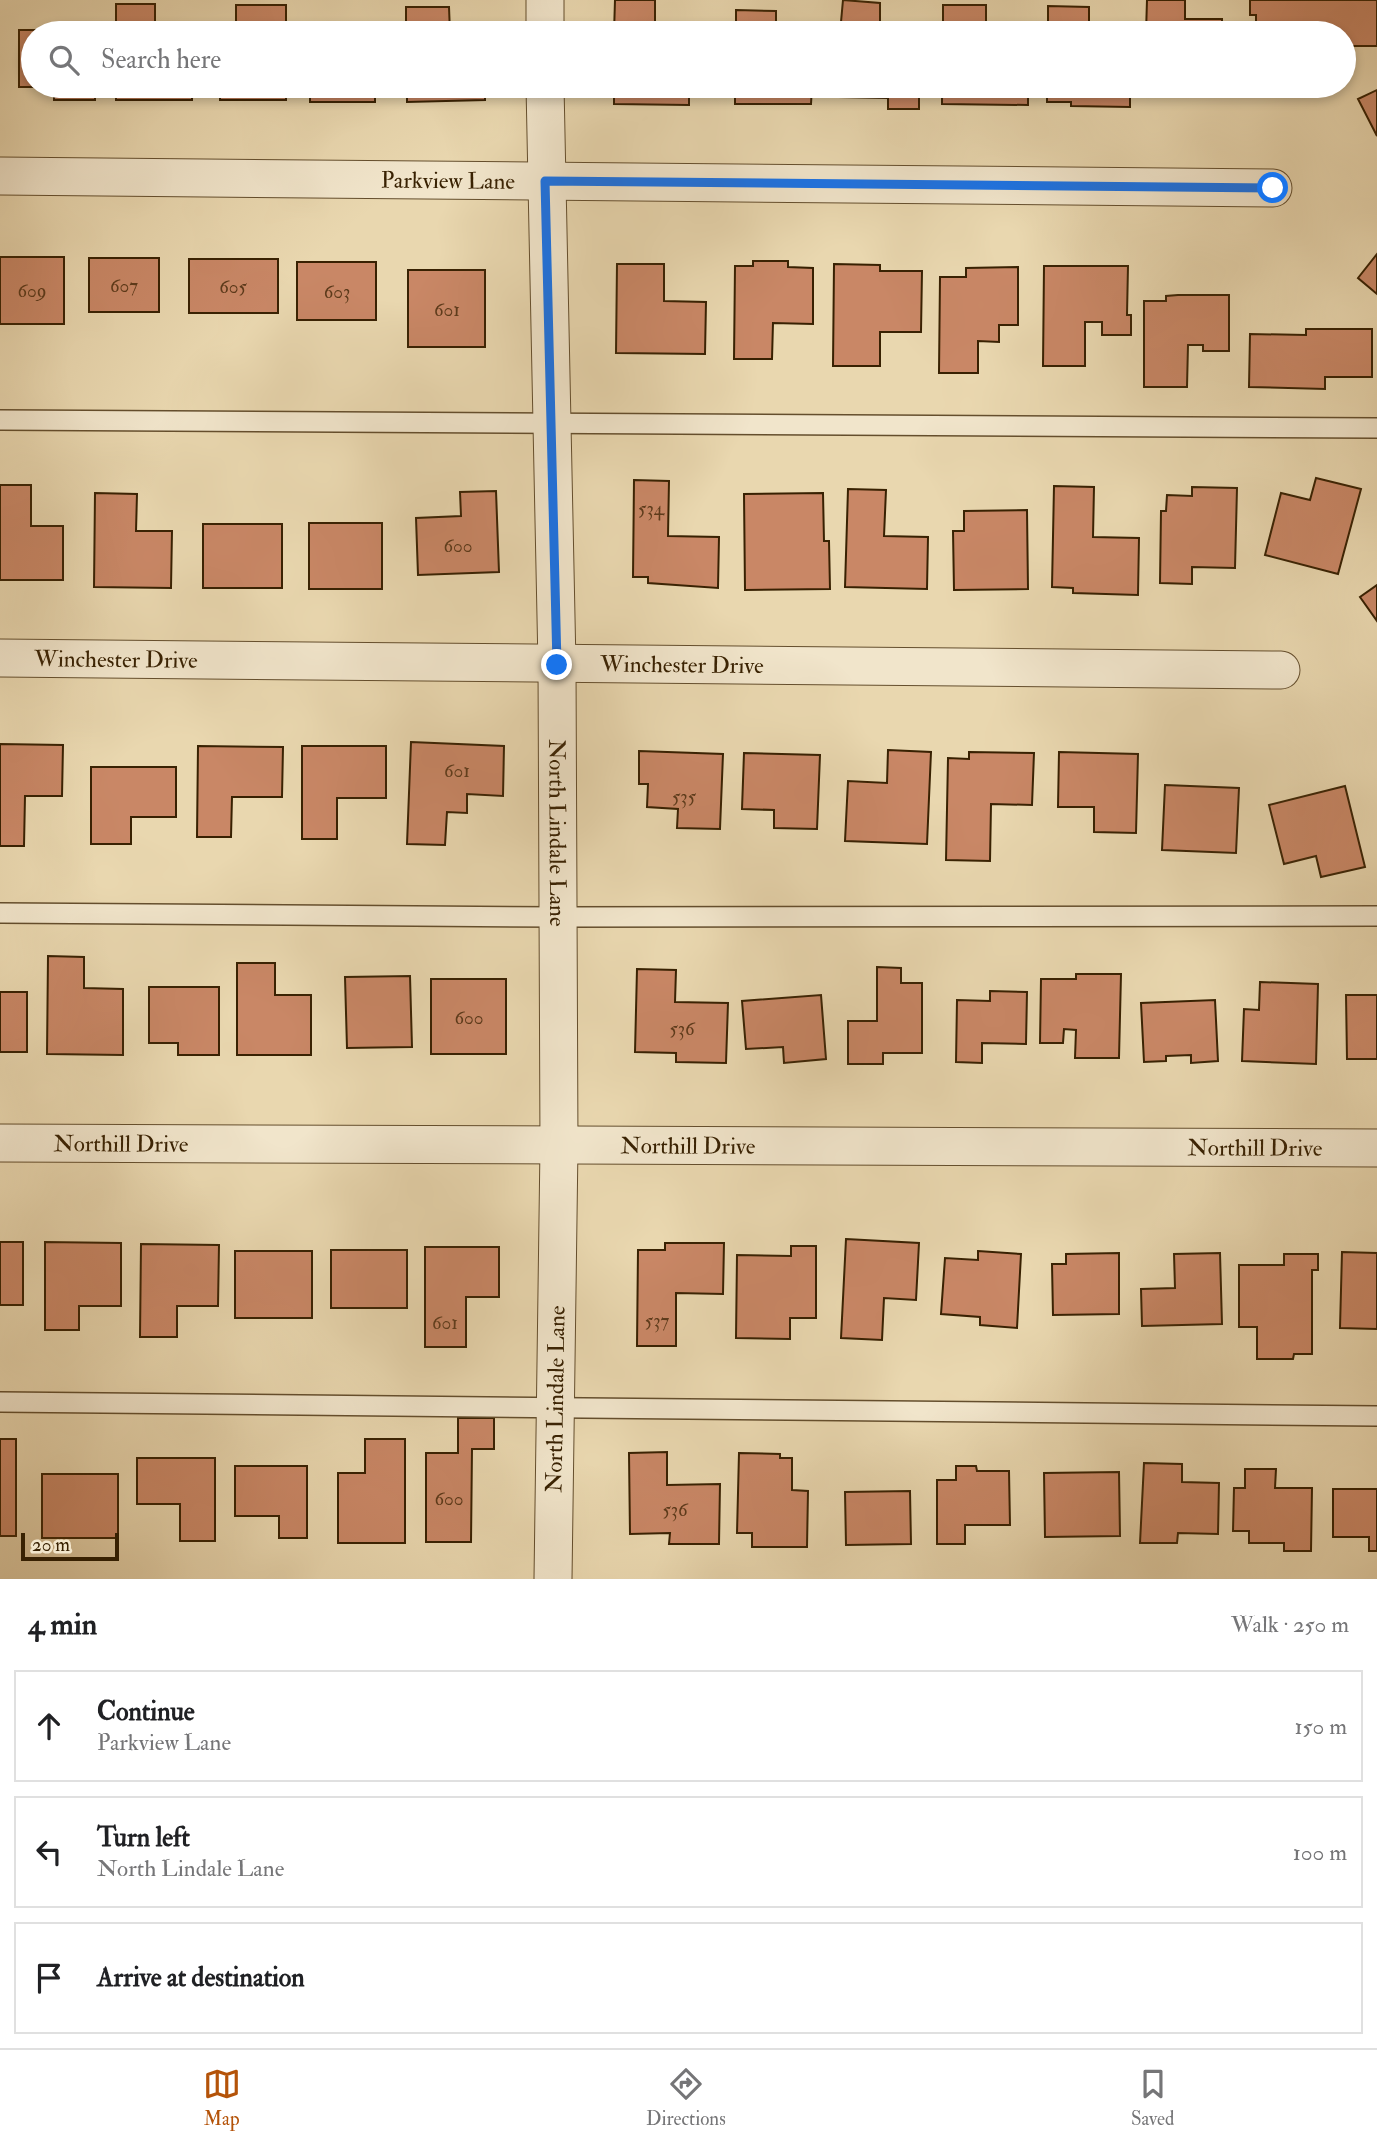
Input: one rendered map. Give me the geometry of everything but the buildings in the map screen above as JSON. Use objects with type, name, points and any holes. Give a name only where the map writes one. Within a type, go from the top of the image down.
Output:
[{"type":"street","points":[[545,0],[545,21]]},
{"type":"street","name":"North Lindale Lane","points":[[545,98],[557,665],[559,1146],[553,1579]]},
{"type":"street","name":"Parkview Lane","points":[[0,176],[1273,188]]},
{"type":"street","name":"Winchester Drive","points":[[0,658],[1281,670]]},
{"type":"street","name":"Northill Drive","points":[[0,1143],[1377,1148]]},
{"type":"lane","points":[[0,420],[1377,429]]},
{"type":"lane","points":[[0,913],[558,917],[1377,916]]},
{"type":"lane","points":[[0,1402],[1377,1416]]},
{"type":"route","points":[[557,665],[545,181],[1273,188]]}]
